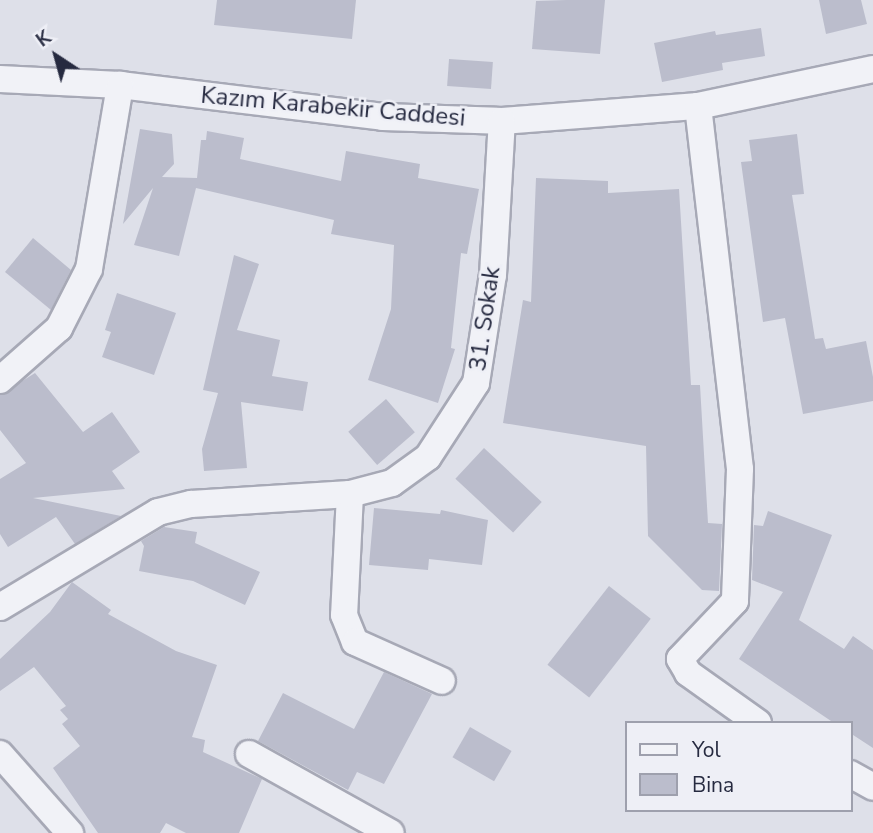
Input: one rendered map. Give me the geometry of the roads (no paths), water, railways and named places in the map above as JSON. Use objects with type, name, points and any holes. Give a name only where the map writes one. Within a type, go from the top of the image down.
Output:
[{"type":"street","name":"Kazım Karabekir Caddesi","points":[[0,79],[120,85],[383,117],[502,121],[698,106],[873,69]]},
{"type":"street","points":[[0,380],[59,328],[89,269],[120,85]]},
{"type":"street","points":[[698,106],[740,469],[735,601],[680,659],[688,674],[755,721]]},
{"type":"street","name":"31. Sokak","points":[[0,607],[158,512],[191,504],[350,494],[392,483],[428,457],[476,383],[493,275],[502,121]]},
{"type":"street","points":[[350,494],[344,615],[355,642],[442,681]]},
{"type":"street","points":[[0,754],[70,833]]},
{"type":"street","points":[[249,754],[391,833]]},
{"type":"street","points":[[852,775],[873,787]]}]
